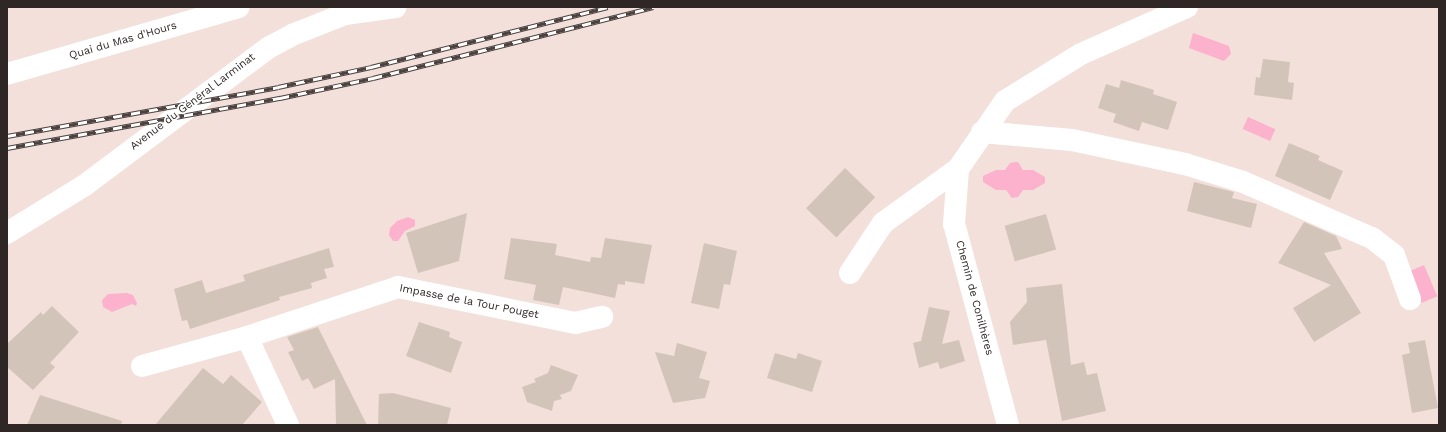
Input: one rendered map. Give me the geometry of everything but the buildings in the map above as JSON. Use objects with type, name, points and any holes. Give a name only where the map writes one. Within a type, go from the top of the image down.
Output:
[{"type":"street","name":"Quai du Mas d'Hours","points":[[7,74],[239,7]]},
{"type":"street","name":"Avenue du Général Larminat","points":[[7,233],[85,185],[244,63],[292,35],[345,14],[396,7]]},
{"type":"street","name":"Chemin de Conilhères","points":[[850,273],[883,223],[958,169],[982,132],[1005,101],[1081,54],[1187,7]]},
{"type":"street","points":[[982,132],[1072,140],[1184,164],[1243,182],[1372,238],[1394,255],[1410,299]]},
{"type":"street","name":"Chemin de Conilhères","points":[[958,169],[954,224],[1008,425]]},
{"type":"street","name":"Impasse de la Tour Pouget","points":[[142,366],[247,337],[398,287],[575,323],[602,317]]},
{"type":"street","points":[[247,337],[288,425]]},
{"type":"shaded area","points":[[1193,33],[1229,46],[1231,54],[1224,61],[1189,48]]},
{"type":"shaded area","points":[[1248,117],[1275,129],[1270,141],[1243,129]]},
{"type":"shaded area","points":[[1018,162],[1023,170],[1033,170],[1045,177],[1045,183],[1033,190],[1023,190],[1018,197],[1012,198],[1006,190],[996,190],[983,182],[983,176],[996,170],[1005,170],[1010,163]]},
{"type":"shaded area","points":[[408,217],[415,220],[415,226],[405,231],[398,241],[393,241],[389,235],[390,228],[397,221]]},
{"type":"shaded area","points":[[1424,265],[1437,296],[1422,303],[1408,272]]},
{"type":"shaded area","points":[[127,293],[133,295],[137,303],[136,306],[132,304],[112,312],[103,307],[102,300],[108,294]]},
{"type":"railway","points":[[7,136],[278,87],[371,67],[608,7]]},
{"type":"railway","points":[[7,148],[280,98],[373,78],[653,7]]}]
